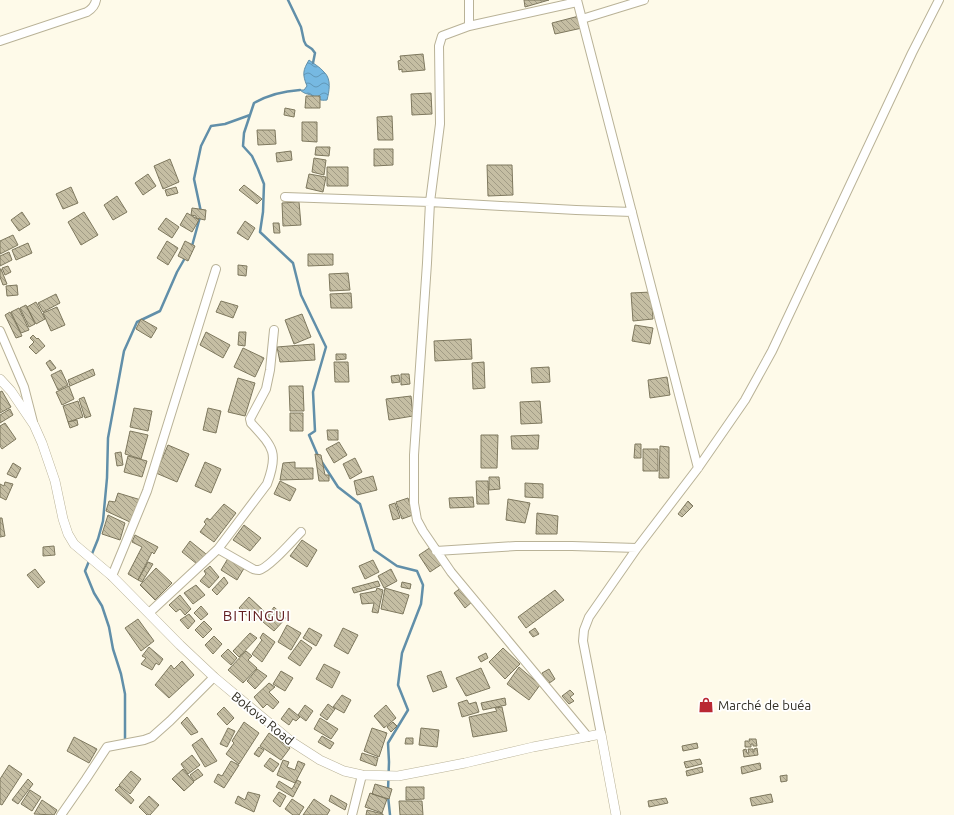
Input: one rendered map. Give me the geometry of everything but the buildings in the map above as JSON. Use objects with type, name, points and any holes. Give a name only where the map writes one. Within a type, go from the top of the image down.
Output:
[{"type":"street","points":[[0,40],[87,12],[92,9],[96,3],[96,0]]},
{"type":"street","points":[[469,0],[469,26]]},
{"type":"street","points":[[582,19],[644,0]]},
{"type":"street","points":[[616,815],[583,641],[584,630],[589,617],[637,548],[698,468],[745,400],[772,351],[912,53],[939,0]]},
{"type":"street","points":[[588,737],[451,572],[422,531],[417,520],[414,503],[414,455],[430,202],[440,124],[439,46],[442,36],[469,26],[577,1],[698,468]]},
{"type":"street","points":[[285,197],[430,202],[632,212]]},
{"type":"street","points":[[112,576],[147,491],[216,269]]},
{"type":"street","points":[[149,614],[218,549],[267,484],[274,456],[270,444],[251,423],[250,419],[266,390],[270,370],[274,330]]},
{"type":"street","points":[[0,331],[24,386],[34,425]]},
{"type":"street","name":"Bokova Road","points":[[0,379],[11,391],[34,425],[55,480],[63,519],[68,534],[74,544],[112,576],[214,677],[292,742],[320,760],[344,771],[362,775],[398,776],[601,734]]},
{"type":"street","points":[[218,549],[253,569],[258,570],[264,568],[279,556],[301,532]]},
{"type":"street","points":[[436,551],[516,546],[637,548]]},
{"type":"street","points":[[60,815],[86,780],[107,747],[152,737],[214,677]]},
{"type":"street","points":[[352,815],[362,775]]},
{"type":"water","points":[[309,60],[327,75],[329,86],[327,100],[320,100],[300,90],[304,90],[307,86],[304,78],[304,72]]},
{"type":"waterway","points":[[288,0],[301,27],[306,45],[315,53],[313,63]]},
{"type":"waterway","points":[[300,90],[276,94],[254,103],[244,133],[243,146],[252,156],[264,184],[263,212],[260,232],[293,263],[301,295],[326,347],[313,392],[315,431],[309,435],[318,456],[338,487],[360,504],[374,550],[397,566],[417,571],[423,585],[421,604],[402,653],[398,685],[408,710],[388,743],[388,791]]},
{"type":"waterway","points":[[201,212],[194,179],[201,146],[211,126],[225,124],[250,115]]},
{"type":"waterway","points":[[192,246],[200,217]]},
{"type":"waterway","points":[[125,740],[125,694],[121,674],[102,606],[94,593],[85,571],[98,539],[103,521],[107,478],[108,438],[124,351],[137,322],[160,311],[177,272],[185,258]]},
{"type":"waterway","points":[[388,796],[390,815]]},
{"type":"place","name":"Marché de buéa","points":[[706,705]]},
{"type":"district","name":"BITINGUI","points":[[257,615]]}]
